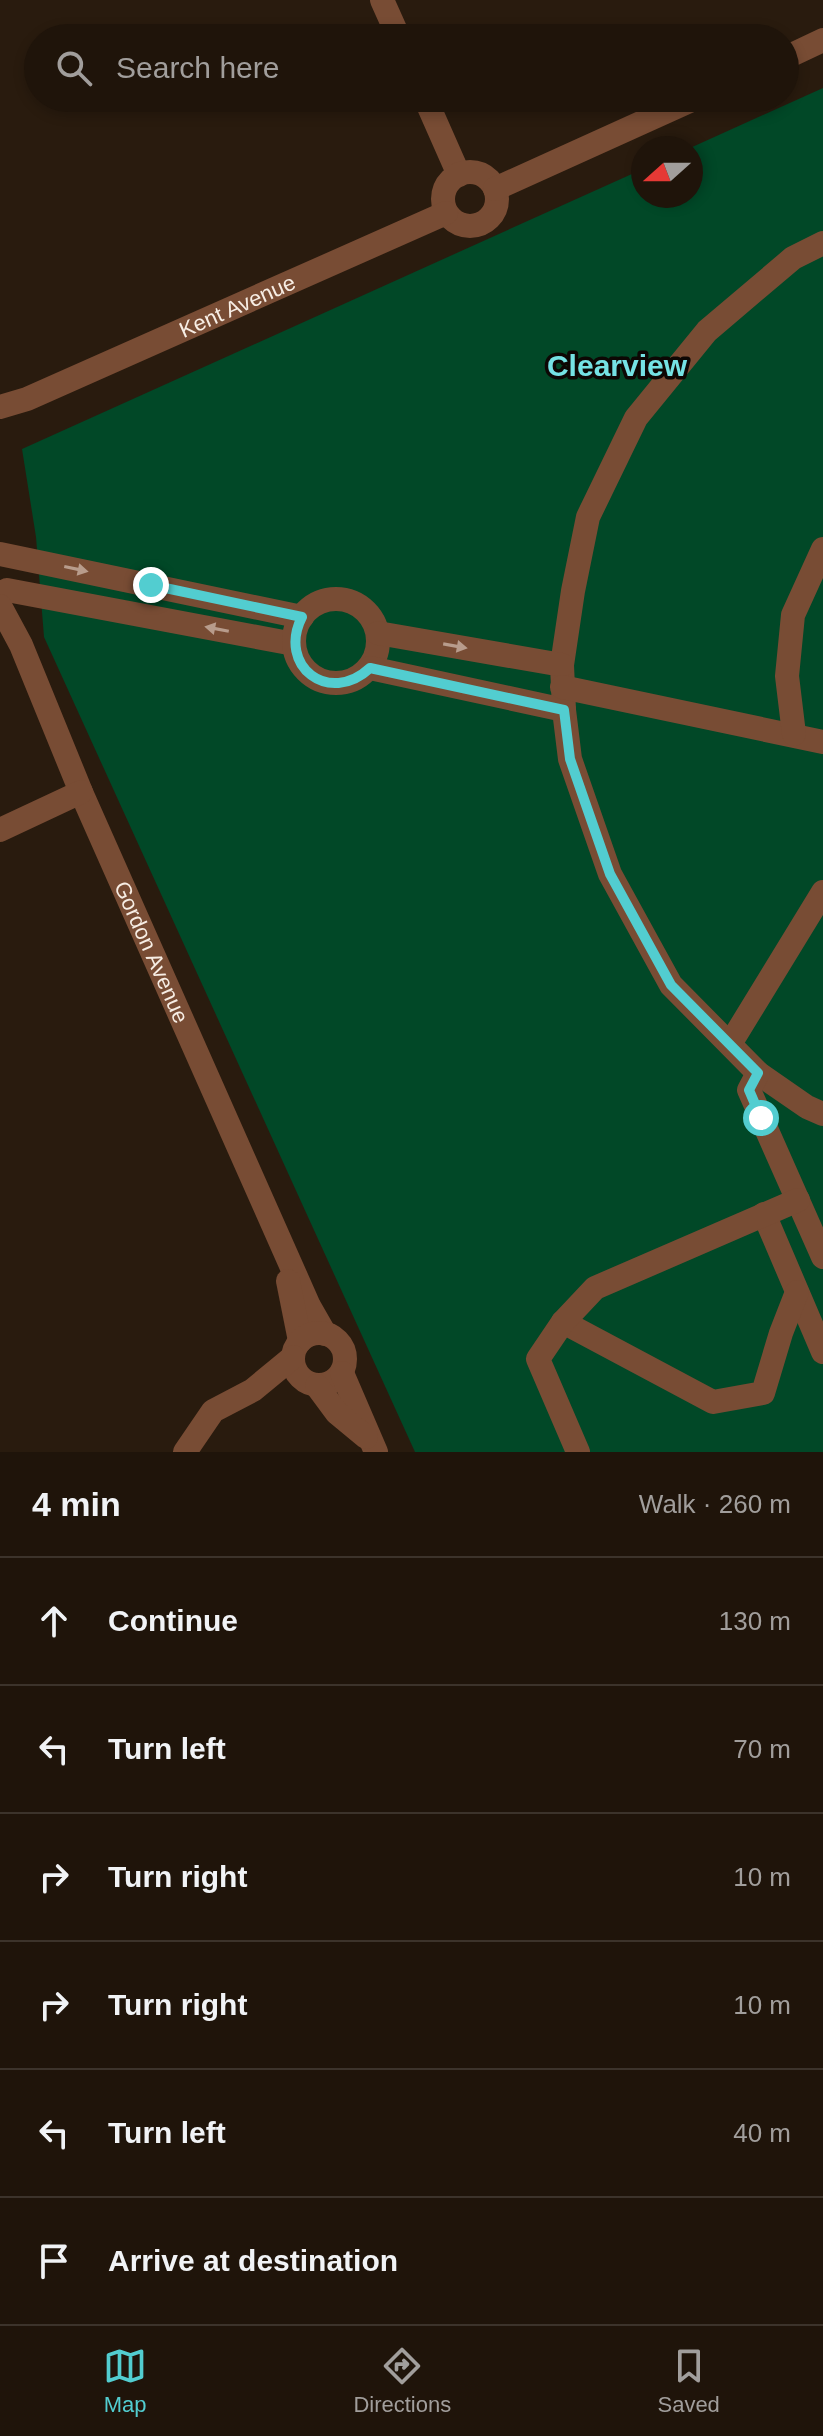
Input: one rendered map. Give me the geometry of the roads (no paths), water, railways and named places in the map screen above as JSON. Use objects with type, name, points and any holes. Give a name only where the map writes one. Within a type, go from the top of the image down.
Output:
[{"type":"street","points":[[382,0],[393,24]]},
{"type":"street","points":[[799,51],[823,40]]},
{"type":"street","points":[[431,112],[459,175]]},
{"type":"street","points":[[495,189],[665,112]]},
{"type":"street","points":[[481,174],[495,189],[495,209],[484,223],[466,226],[446,213],[443,202],[445,190],[450,181],[459,175],[481,174]]},
{"type":"street","name":"Kent Avenue","points":[[0,407],[27,399],[446,213]]},
{"type":"street","points":[[823,243],[793,258],[707,331],[636,418],[588,517],[573,591],[563,687],[570,759],[610,874],[671,985],[758,1073],[807,1107],[823,1114]]},
{"type":"street","name":"Kent Avenue","points":[[0,417],[27,399]]},
{"type":"street","points":[[794,734],[787,676],[793,615],[823,549]]},
{"type":"street","points":[[0,557],[302,617]]},
{"type":"street","name":"Gordon Avenue","points":[[0,557],[4,598],[81,792],[309,1306],[325,1334]]},
{"type":"street","points":[[4,598],[294,644]]},
{"type":"street","points":[[345,599],[366,611],[378,633],[379,645],[370,668],[352,681],[329,683],[318,680],[301,665],[294,644],[295,629],[302,617],[321,601],[345,599]]},
{"type":"street","points":[[378,633],[563,687],[823,742]]},
{"type":"street","points":[[370,668],[563,687]]},
{"type":"street","points":[[0,830],[81,792]]},
{"type":"street","points":[[730,1044],[823,892]]},
{"type":"street","points":[[758,1073],[749,1090],[823,1257]]},
{"type":"street","points":[[578,1452],[538,1359],[563,1322],[595,1288],[798,1200]]},
{"type":"street","points":[[764,1214],[823,1352]]},
{"type":"street","name":"Gordon Avenue","points":[[287,1255],[289,1293],[303,1366],[337,1413],[373,1447]]},
{"type":"street","points":[[563,1322],[713,1402],[763,1393],[797,1292]]},
{"type":"street","points":[[185,1452],[213,1411],[303,1366],[316,1333],[339,1342],[343,1349],[345,1365],[342,1373],[331,1383],[303,1366]]},
{"type":"street","name":"Gordon Avenue","points":[[342,1373],[373,1447]]},
{"type":"district","name":"Clearview","points":[[617,365]]}]
